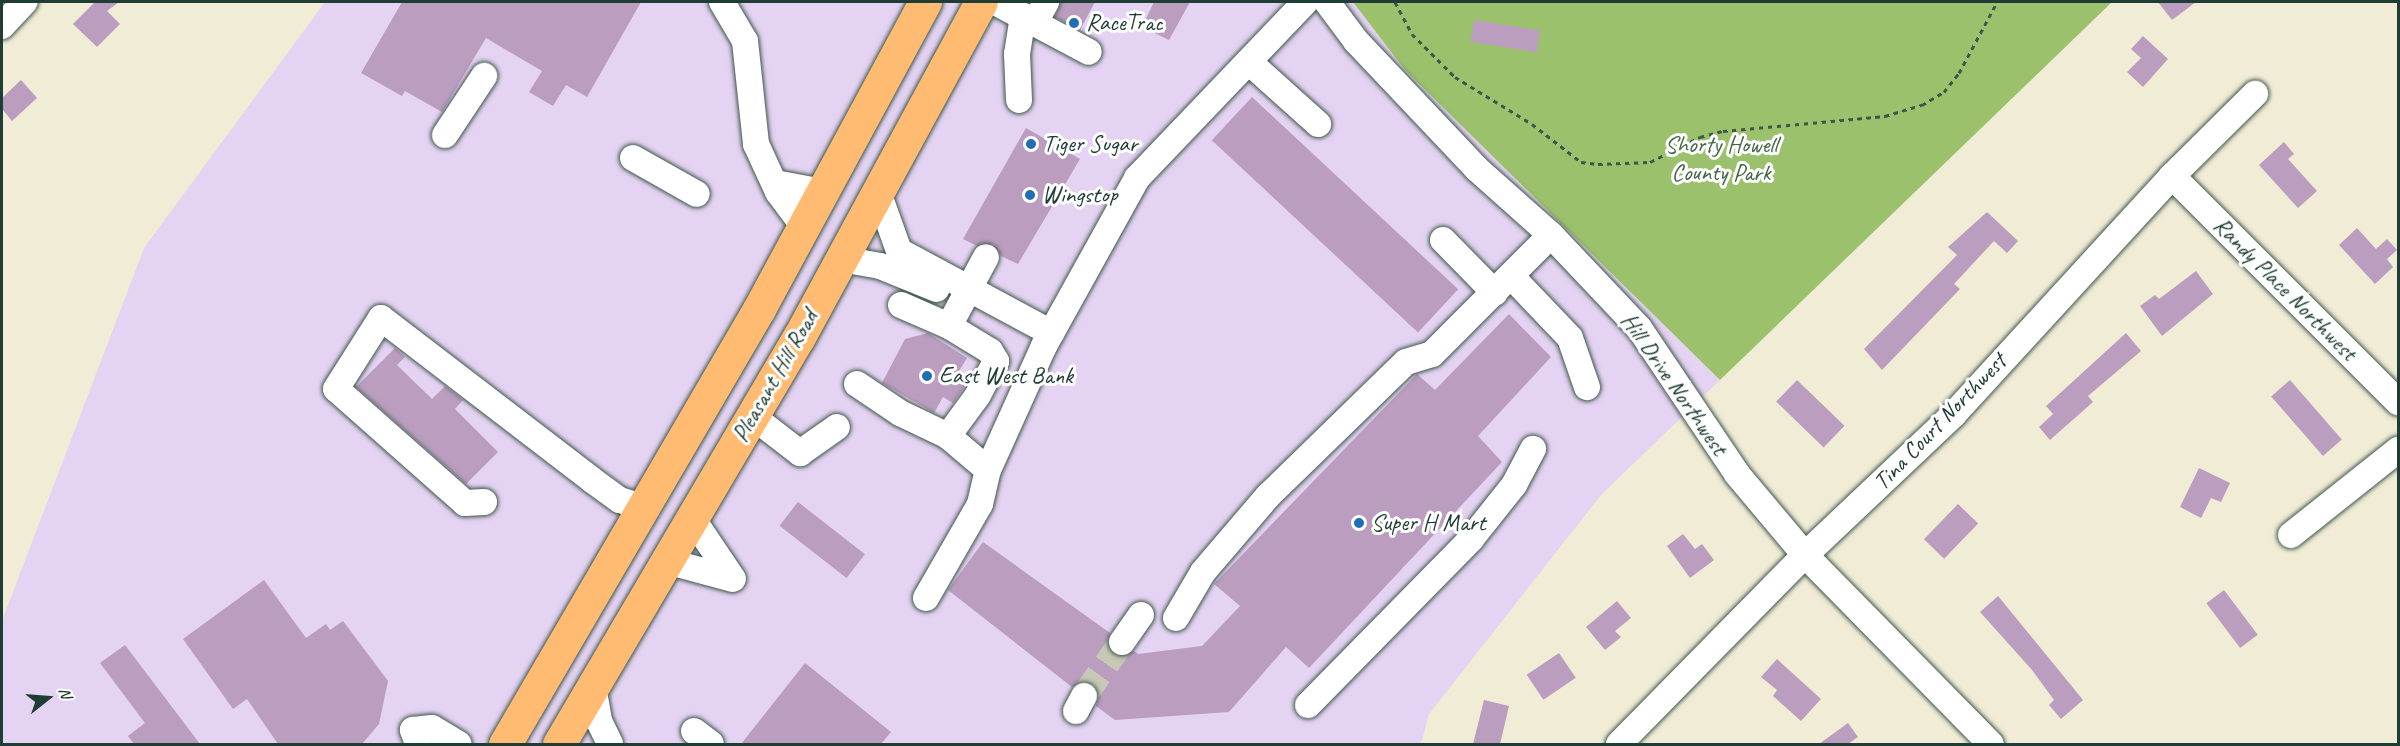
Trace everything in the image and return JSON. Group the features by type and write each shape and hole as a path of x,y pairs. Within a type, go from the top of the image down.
{"highway":[{"name":"Pleasant Hill Road","path":"505,744 644,508 804,226 925,2"},
{"name":"Pleasant Hill Road","path":"559,744 752,416 841,259 981,2"}],"street":[{"path":"2,26 24,2"},
{"path":"720,2 745,41 756,144 776,183 804,226"},
{"path":"995,2 1034,13 1089,52"},
{"path":"926,598 980,504 988,470 1048,339 1137,178 1305,2"},
{"name":"Hill Drive Northwest","path":"1327,2 1356,41 1477,169 1551,235 1639,328 1737,474 1805,555 1991,744"},
{"path":"1019,100 1017,54 1034,13"},
{"path":"1249,62 1318,124"},
{"path":"445,135 484,76"},
{"name":"Tina Court Northwest","path":"1619,744 1805,555 1954,414 2172,177 2255,94"},
{"path":"633,158 698,194"},
{"name":"Randy Place Northwest","path":"2172,177 2398,402"},
{"path":"776,183 823,192"},
{"path":"878,192 899,251 966,295 1048,339"},
{"path":"1176,618 1232,535 1276,488 1406,362 1432,354 1551,235"},
{"path":"1443,240 1570,338 1587,387"},
{"path":"949,326 986,257"},
{"path":"841,259 916,278 966,295"},
{"path":"901,305 949,326 990,351 996,361 978,395 948,436"},
{"path":"484,502 465,503 336,390 381,318 592,480 621,500 644,508"},
{"path":"857,384 900,413 948,436 988,470"},
{"path":"752,416 800,453 837,427"},
{"path":"1308,705 1471,539 1514,484 1533,449"},
{"path":"2292,535 2398,450"},
{"path":"666,561 734,579 692,518"},
{"path":"1122,642 1141,615"},
{"path":"593,686 599,721 610,744"},
{"path":"418,744 413,730 432,728 459,744"}],"path":[{"path":"1395,2 1412,34 1455,77 1532,124 1581,162 1598,165 1650,162 1700,137 1723,131 1886,116 1922,105 1944,92 1959,73 1997,2"}],"shaded area":[{"path":"325,2 1353,2 1405,70 1720,380 1601,495 1429,714 1421,744 2,744 2,621 144,248"}],"green space":[{"name":"Shorty Howell County Park","path":"1353,2 2112,2 1720,380 1405,70"}],"building":[{"path":"95,2 119,2 107,11 120,24 97,47 73,24"},
{"path":"402,2 641,2 587,97 566,85 553,106 529,92 542,71 486,38 442,112 405,91 402,96 361,73"},
{"name":"RaceTrac","path":"1061,2 1095,2 1080,30 1055,17"},
{"path":"1154,2 1190,2 1169,40 1142,27"},
{"path":"2158,2 2196,2 2172,20"},
{"path":"1474,20 1540,30 1537,52 1471,42"},
{"path":"2143,36 2168,59 2143,87 2127,72 2141,58 2131,49"},
{"path":"21,80 37,98 12,121 2,109 2,98"},
{"path":"1252,97 1458,289 1418,332 1212,140"},
{"path":"1026,128 1080,159 1018,264 1001,256 993,244 977,246 963,239"},
{"path":"2284,142 2294,154 2288,159 2317,191 2298,208 2259,165"},
{"path":"1987,212 2018,241 2007,253 1994,241 1954,284 1960,289 1882,370 1864,349 1957,255 1948,247"},
{"path":"2357,228 2376,249 2387,239 2397,250 2387,259 2393,267 2375,284 2339,245"},
{"path":"2196,271 2213,294 2162,336 2140,306 2155,295 2159,299"},
{"path":"1509,314 1551,357 1478,436 1502,462 1309,668 1286,647 1229,712 1115,720 1096,706 1099,695 1092,683 1083,681 1072,687 948,590 983,542 1110,633 1108,648 1114,655 1121,657 1134,651 1138,654 1202,646 1240,606 1214,584 1417,374 1435,390"},
{"name":"East West Bank","path":"928,333 967,358 959,371 971,377 953,403 943,397 934,413 882,383 905,339"},
{"path":"2126,333 2141,351 2088,396 2093,402 2050,440 2039,427 2053,414 2046,406"},
{"path":"395,348 405,357 397,365 432,399 445,386 463,400 455,409 498,452 466,484 356,387"},
{"path":"1797,380 1844,426 1824,447 1776,402"},
{"path":"2290,380 2342,440 2323,456 2271,396"},
{"path":"2199,468 2230,483 2221,502 2211,498 2201,518 2180,507"},
{"path":"798,502 865,554 847,578 780,526"},
{"path":"1958,504 1978,523 1944,559 1924,539"},
{"path":"1683,534 1695,549 1702,544 1714,560 1690,578 1667,546"},
{"path":"264,580 306,638 326,624 330,630 343,621 388,681 379,724 362,744 278,744 247,699 233,709 183,639"},
{"path":"2224,590 2258,635 2240,648 2206,603"},
{"path":"1998,596 2083,700 2061,719 2049,705 2054,700 2032,670 1980,612"},
{"path":"1617,601 1631,618 1615,631 1621,637 1605,650 1586,627"},
{"path":"125,645 200,744 134,744 128,736 145,723 100,663"},
{"path":"1559,653 1576,678 1543,700 1527,675"},
{"path":"1777,659 1821,699 1801,721 1773,696 1777,690 1761,677"},
{"path":"805,663 891,732 881,744 741,744"},
{"path":"1484,700 1509,706 1500,744 1473,744"},
{"path":"1848,723 1858,737 1848,744 1819,744"}],"tunnel":[{"path":"1084,696 1122,642"}],"place":[{"name":"RaceTrac","path":"1074,23"},
{"name":"Tiger Sugar","path":"1031,144"},
{"name":"Wingstop","path":"1030,195"},
{"name":"East West Bank","path":"927,376"},
{"name":"Super H Mart","path":"1359,523"}]}
